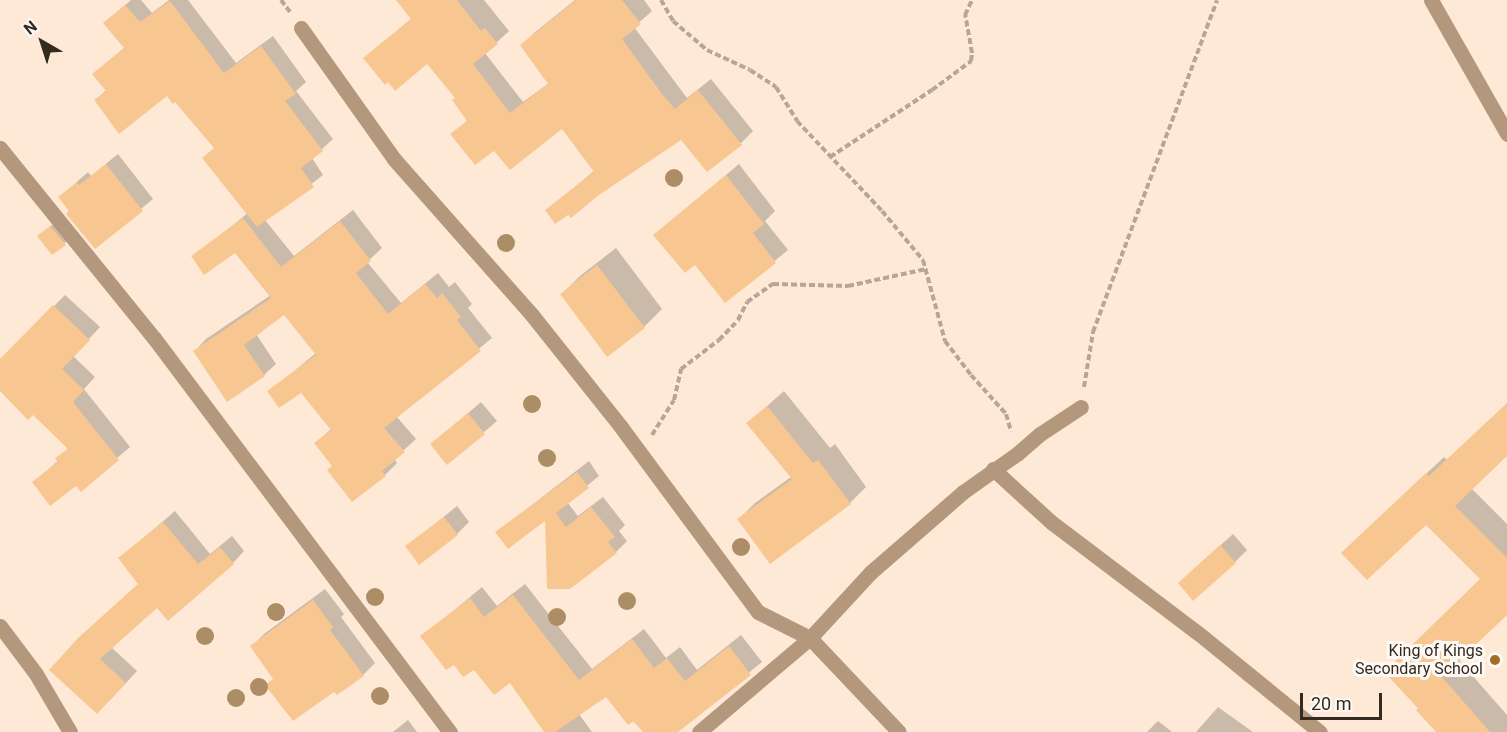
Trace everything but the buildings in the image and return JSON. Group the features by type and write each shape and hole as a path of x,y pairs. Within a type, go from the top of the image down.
{"street":[{"path":"1431,0 1507,134"},
{"path":"301,28 394,159 532,315 639,452 758,612 810,638 899,732"},
{"path":"0,148 154,338 450,732"},
{"path":"699,732 810,638 871,572 993,469 1081,407"},
{"path":"993,469 1051,522 1198,633 1320,732"},
{"path":"0,627 36,674 70,732"}],"path":[{"path":"661,0 673,21 707,50 750,70 776,87 797,121 882,211 923,260 945,341 971,375 1006,414 1018,453"},
{"path":"830,158 971,61 972,53 965,15 972,0"},
{"path":"1081,407 1093,332 1217,0"},
{"path":"639,452 674,400 681,369 719,340 738,320 747,302 773,284 848,286 926,269"}],"place":[{"name":"King of Kings Secondary School","path":"1495,660"}]}
